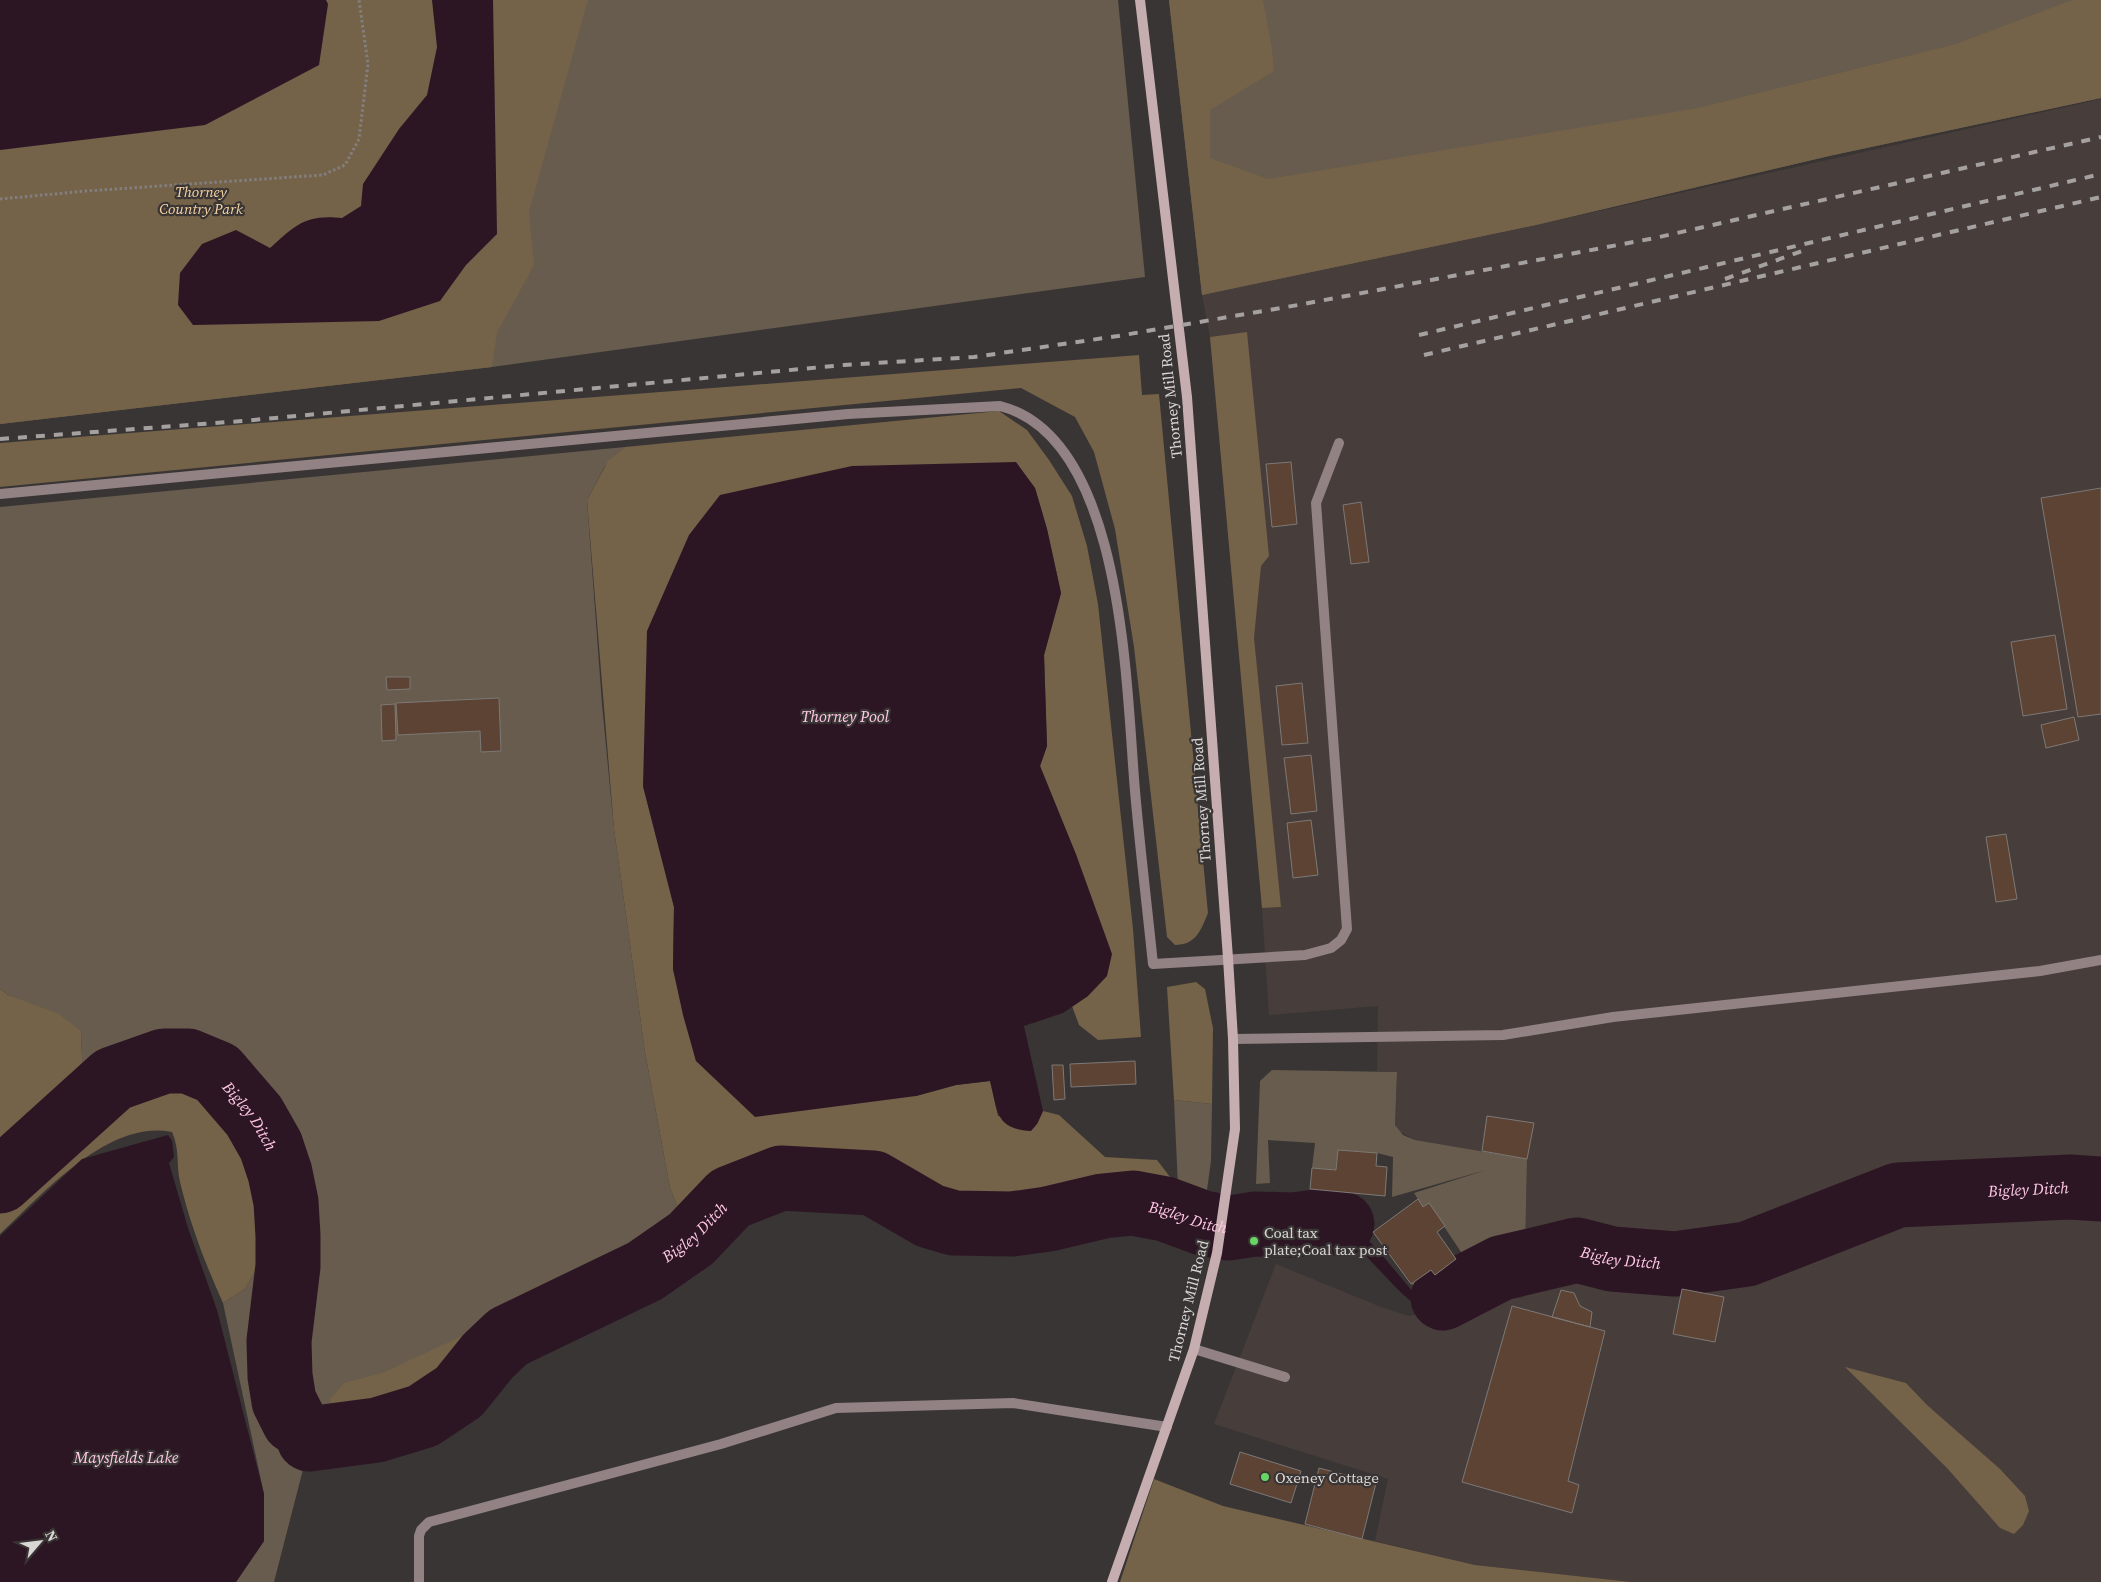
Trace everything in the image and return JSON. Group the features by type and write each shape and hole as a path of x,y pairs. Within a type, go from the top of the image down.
{"street":[{"name":"Thorney Mill Road","path":"1112,1582 1194,1349 1217,1252 1235,1129 1233,1039 1228,958 1186,397 1140,0"},
{"path":"0,494 848,414 1000,406 1016,410 1050,435 1073,465 1086,489 1109,555 1126,678 1152,964 1228,958 1305,955 1331,948 1340,940 1347,929 1316,503 1339,443"},
{"path":"1233,1039 1503,1035 1614,1017 2040,971 2101,960"},
{"path":"1194,1349 1285,1377"},
{"path":"419,1582 419,1536 420,1530 429,1522 721,1444 836,1408 1013,1403 1167,1427"}],"path":[{"path":"0,199 86,191 322,175 346,165 360,139 368,64 359,0"}],"shaded area":[{"path":"2101,99 2101,1582 1631,1582 1475,1565 1375,1541 1388,1479 1214,1424 1276,1264 1381,1307 1409,1316 1524,1297 1527,1159 1415,1140 1397,1130 1395,1125 1397,1072 1377,1071 1378,1006 1269,1015 1262,908 1210,337 1202,295 1536,225"}],"green space":[{"path":"0,0 1118,0 1145,277 492,367 0,424"},
{"name":"Thorney Country Park","path":"326,0 588,0 529,212 534,265 497,333 492,367 0,424 0,150 205,125 319,65 328,4"},
{"path":"1169,0 2101,0 2101,98 1829,156 1536,225 1202,295"},
{"path":"1169,0 1263,0 1274,71 1210,110 1210,158 1268,179 1698,108 1956,44 2072,0 2101,0 2101,98 1829,156 1536,225 1202,295"},
{"path":"1247,332 1269,556 1261,566 1254,638 1281,907 1262,908 1210,337"},
{"path":"1139,355 1142,395 1159,394 1208,913 1203,925 1193,939 1175,945 1167,937 1134,647 1115,529 1094,452 1075,417 1021,388 0,487 0,443"},
{"path":"999,411 1027,430 1049,460 1072,496 1087,546 1098,604 1133,929 1141,1037 1098,1040 1079,1025 1072,1006 1088,996 1077,857 1040,766 1047,746 1044,655 1061,593 1047,529 1035,488 1015,462 643,786 674,907 673,969 696,1061 916,1096 956,1085 990,1081 998,1116 1037,1124 1043,1111 1059,1115 1105,1157 1157,1160 1177,1186 1179,1208 1126,1191 1080,1205 1012,1217 959,1214 929,1208 886,1181 854,1172 810,1191 774,1190 717,1210 693,1233 686,1227 670,1188 645,1052 614,829 587,500 608,461 625,447"},
{"path":"625,447 605,466 587,500 602,704 614,829 645,1052 670,1188 686,1227 636,1264 513,1326 361,1415 338,1421 312,1432 298,1418 289,1398 286,1360 295,1247 287,1176 271,1134 236,1079 213,1062 187,1050 158,1053 112,1073 97,1086 83,1083 81,1031 8,995 0,989 0,507"},
{"path":"1196,982 1205,989 1213,1028 1212,1104 1174,1100 1167,987"},
{"path":"0,989 8,995 59,1014 81,1031 83,1083 97,1086 0,1172"},
{"path":"1272,1070 1397,1072 1395,1125 1403,1135 1415,1140 1527,1159 1525,1252 1501,1253 1473,1268 1467,1278 1435,1292 1411,1284 1431,1270 1435,1274 1463,1255 1429,1204 1423,1207 1414,1193 1486,1170 1392,1197 1393,1157 1377,1153 1338,1150 1336,1170 1312,1168 1315,1143 1268,1140 1270,1183 1256,1184 1260,1081"},
{"path":"200,1076 223,1095 251,1134 282,1211 268,1249 245,1289 223,1303 188,1213 180,1182 176,1145 172,1132 148,1131 124,1137 101,1148 78,1163 56,1181 0,1234 0,1188 79,1120 140,1080"},
{"path":"1174,1100 1212,1104 1211,1161 1204,1212 1179,1208"},
{"path":"282,1211 271,1371 279,1410 307,1454 274,1582 236,1582 264,1541 264,1494 223,1303 245,1289 268,1249"},
{"path":"488,1324 501,1333 470,1368 398,1415 368,1421 338,1421 330,1399 344,1383 382,1373"},
{"path":"1845,1367 1906,1383 1927,1405 2000,1469 2025,1496 2029,1511 2023,1525 2014,1534 2000,1528 1947,1468"},
{"path":"1154,1479 1223,1506 1475,1565 1631,1582 1120,1582"}],"water":[{"path":"0,0 326,0 328,4 319,65 205,125 0,150"},
{"path":"432,0 493,0 497,234 466,265 440,301 379,321 193,325 178,305 180,273 202,244 236,230 270,248 294,227 302,223 319,218 342,218 361,206 363,184 399,129 427,95 437,47"},
{"name":"Thorney Pool","path":"1016,462 1035,488 1047,529 1061,593 1044,655 1047,746 1040,766 1077,857 1112,954 1107,976 1088,996 1063,1013 1024,1026 1043,1111 1037,1124 1031,1131 1010,1126 1004,1122 997,1109 990,1081 956,1085 916,1096 755,1117 696,1061 683,1015 673,969 674,907 643,786 647,631 689,535 720,495 852,466"},
{"name":"Maysfields Lake","path":"168,1135 172,1141 174,1157 169,1163 188,1228 217,1310 264,1494 264,1541 236,1582 0,1582 0,1236 82,1159"},
{"path":"1255,1212 1284,1217 1316,1215 1347,1220 1377,1249 1413,1292 1425,1295 1467,1278 1479,1262 1501,1253 1525,1252 1524,1269 1504,1279 1466,1290 1440,1304 1421,1308 1397,1289 1348,1239 1336,1232 1320,1228 1293,1232 1266,1231 1251,1234"}],"building":[{"path":"1291,462 1297,524 1272,527 1266,464"},
{"path":"2101,488 2101,714 2078,717 2041,498"},
{"path":"1361,502 1369,562 1351,564 1343,505"},
{"path":"2055,635 2067,709 2023,716 2011,642"},
{"path":"386,677 410,677 410,689 387,690"},
{"path":"1302,683 1308,743 1282,745 1276,686"},
{"path":"499,698 501,751 481,752 480,731 398,735 396,703"},
{"path":"395,704 396,740 382,741 381,705"},
{"path":"2074,717 2079,740 2046,748 2041,725"},
{"path":"1311,755 1317,811 1291,814 1284,758"},
{"path":"1311,820 1318,875 1293,878 1287,823"},
{"path":"2006,834 2017,899 1996,902 1986,837"},
{"path":"1135,1061 1136,1084 1071,1087 1070,1064"},
{"path":"1052,1065 1063,1065 1065,1099 1054,1100"},
{"path":"1487,1116 1534,1123 1527,1159 1482,1151"},
{"path":"1338,1150 1377,1153 1376,1166 1387,1167 1385,1196 1310,1189 1312,1168 1336,1170"},
{"path":"1418,1199 1423,1207 1429,1203 1445,1226 1437,1232 1456,1259 1435,1275 1431,1270 1411,1284 1373,1232"},
{"path":"1682,1289 1724,1297 1715,1342 1673,1334"},
{"path":"1561,1290 1574,1293 1580,1306 1592,1312 1590,1327 1552,1317"},
{"path":"1512,1306 1605,1331 1568,1481 1579,1485 1572,1513 1462,1482"},
{"name":"Oxeney Cottage","path":"1240,1452 1301,1471 1291,1503 1230,1484"},
{"path":"1319,1468 1376,1483 1362,1539 1305,1524"}],"waterway":[{"name":"Bigley Ditch","path":"0,1181 113,1079 164,1061 188,1061 217,1073 254,1116 271,1146 280,1173 286,1202 288,1236 288,1266 279,1341 280,1376 284,1401 294,1421"},
{"name":"Bigley Ditch","path":"309,1439 377,1430 423,1416 459,1392 488,1356 508,1337 645,1271 691,1239 730,1198 781,1178 873,1183 930,1216 954,1223 1012,1224 1048,1219 1103,1206 1133,1203 1165,1209 1203,1223 1229,1228 1255,1224 1294,1225 1331,1220 1342,1224"},
{"name":"Bigley Ditch","path":"1443,1298 1501,1268 1577,1250 1612,1259 1675,1264 1747,1254 1898,1195 2070,1187 2101,1189"},
{"path":"294,1421 309,1439"}],"railway":[{"path":"0,439 242,421 844,365 974,357 1118,336 1298,305 1655,238 2101,137"},
{"path":"1419,335 2101,174"},
{"path":"1424,355 2101,197"},
{"path":"1725,279 1802,251"}],"place":[{"name":"Coal tax plate;Coal tax post","path":"1254,1241"},
{"name":"Oxeney Cottage","path":"1265,1477"}]}
